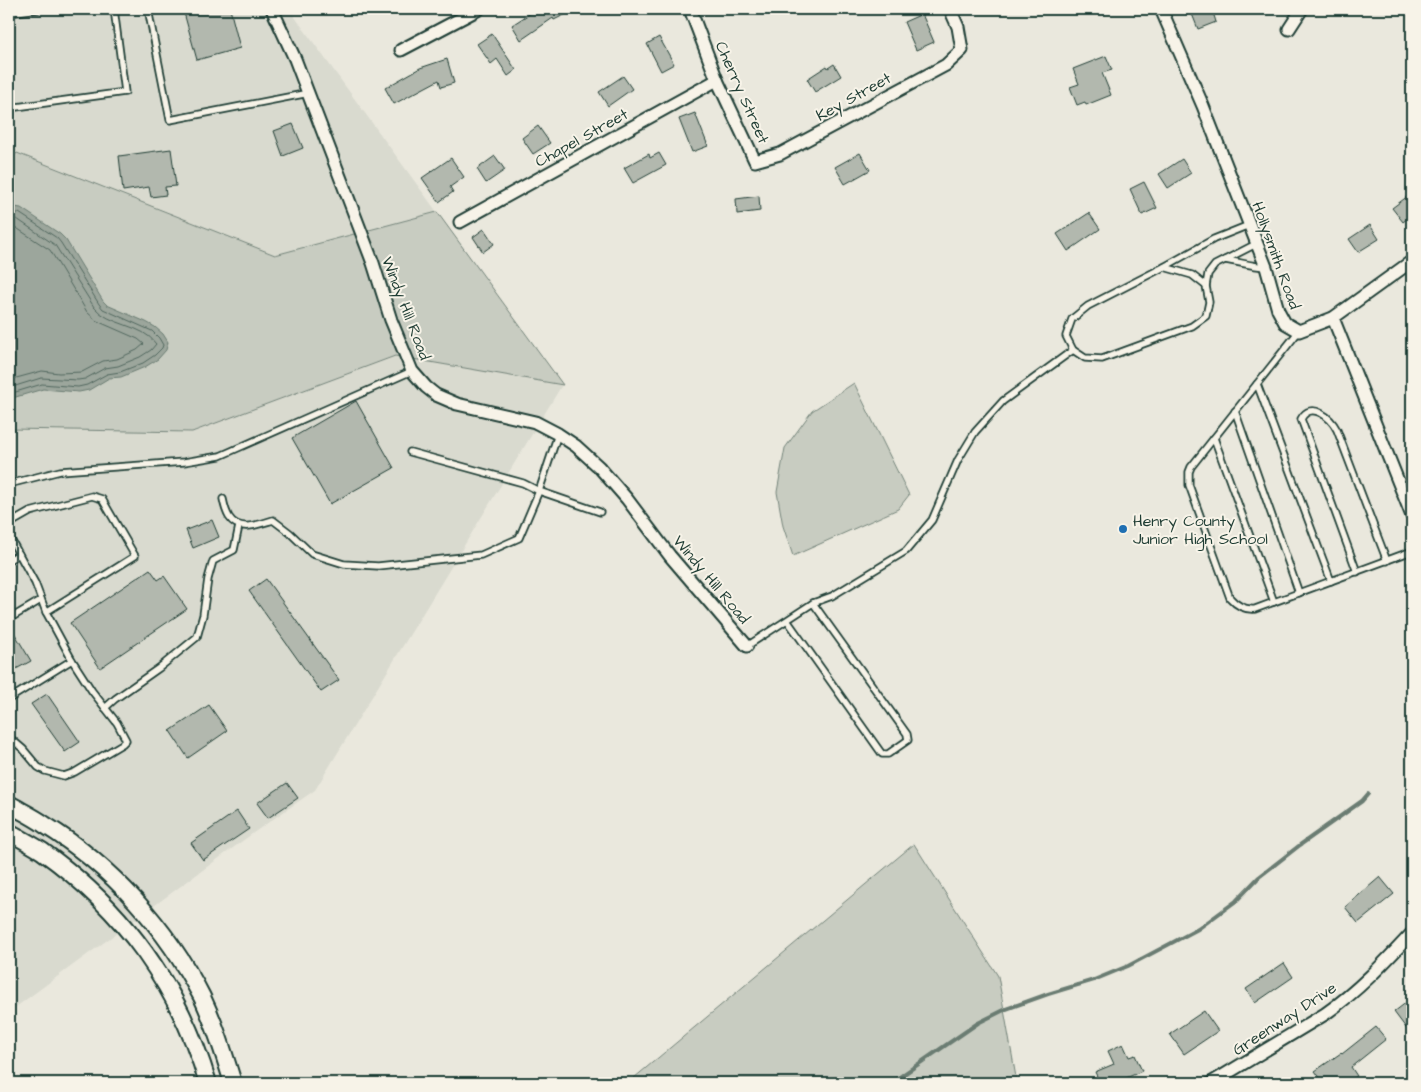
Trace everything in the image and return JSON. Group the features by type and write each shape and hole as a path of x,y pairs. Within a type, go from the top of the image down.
{"street":[{"name":"Windy Hill Road","path":"272,9 309,93 373,263 391,320 412,371 436,395 457,404 535,422 576,446 599,467 627,499 670,556 747,646"},
{"path":"401,50 479,9"},
{"name":"Cherry Street","path":"690,9 717,80 755,161"},
{"name":"Key Street","path":"755,161 780,154 946,65 962,50 958,28 950,9"},
{"name":"Hollysmith Road","path":"1161,9 1203,106 1266,267 1278,310 1285,323 1299,330 1333,318 1412,261"},
{"path":"1288,29 1302,9"},
{"name":"Chapel Street","path":"460,222 717,80"},
{"path":"1333,318 1408,496 1412,516"},
{"path":"9,804 45,824 78,847 139,904 154,922 179,957 202,998 215,1029 233,1083"},
{"path":"9,832 41,851 78,880 129,930 147,954 182,1013 208,1083"},
{"name":"Greenway Drive","path":"1211,1083 1342,1002 1371,976 1412,933"}],"lane":[{"path":"9,13 38,9"},
{"path":"9,108 125,92 114,9"},
{"path":"148,9 170,120 309,93"},
{"path":"1249,224 1214,239 1088,306 1072,319 1066,336 1072,350 1085,358 1102,359 1192,326 1206,316 1209,302 1206,286 1208,274 1215,266 1256,244"},
{"path":"1225,260 1251,266 1266,267"},
{"path":"1164,267 1192,276 1206,286"},
{"path":"1299,330 1189,472 1189,485 1230,598 1248,610 1255,609 1412,551"},
{"path":"747,646 813,603 832,596 906,551 932,520 958,460 976,432 1003,401 1072,350"},
{"path":"9,484 60,471 184,462 220,456 412,371"},
{"path":"1257,384 1330,582"},
{"path":"1235,411 1299,593"},
{"path":"1357,572 1301,419 1308,411 1328,417 1337,430 1387,561"},
{"path":"222,498 229,518 239,526 251,526 273,520 312,554 344,564 378,566 481,555 519,538 539,491 558,434"},
{"path":"1214,438 1274,602"},
{"path":"410,452 523,483 539,491 600,512"},
{"path":"9,524 30,512 92,496 102,499 135,556 46,612"},
{"path":"105,708 197,637 203,616 208,579 213,561 234,550 239,526"},
{"path":"9,536 35,583 46,612 72,660 117,723 125,738 125,742 75,772 64,776 38,767 9,737"},
{"path":"9,560 19,554"},
{"path":"9,619 41,600"},
{"path":"787,620 882,754 888,754 908,740 907,734 813,603"},
{"path":"9,700 72,660"}],"shaded area":[{"path":"9,9 289,9 437,212 275,255 18,153 9,161"},
{"path":"17,153 275,255 437,212 563,385 395,356 192,432 9,429 9,161"},
{"path":"395,356 562,385 315,790 9,1012 9,429 192,432"},
{"path":"854,383 909,495 898,509 793,556 783,526 777,492 785,448 812,411"},
{"path":"914,844 998,976 1017,1083 628,1083"}],"water":[{"path":"21,208 66,240 107,305 146,322 163,334 168,342 166,350 158,359 145,367 121,377 109,378 89,390 79,392 43,389 9,399 9,209"}],"building":[{"path":"183,9 230,9 240,48 197,60"},
{"path":"537,9 576,9 554,20 553,18 521,40 512,25"},
{"path":"1190,9 1212,9 1216,22 1198,29"},
{"path":"922,14 934,42 916,50 904,22"},
{"path":"492,34 516,70 508,76 497,59 491,64 477,44"},
{"path":"659,37 674,64 661,71 647,44"},
{"path":"1106,56 1112,70 1102,73 1111,95 1086,105 1085,102 1077,105 1070,87 1079,84 1073,69"},
{"path":"447,59 454,83 441,87 439,80 394,104 385,88 420,68"},
{"path":"834,64 841,76 815,92 807,79 827,66 828,68"},
{"path":"623,76 632,89 608,106 599,92"},
{"path":"695,113 708,146 692,152 679,119"},
{"path":"293,124 303,148 283,156 274,131"},
{"path":"538,126 550,143 533,154 522,138"},
{"path":"171,149 176,186 165,187 166,195 151,197 149,187 123,191 119,156"},
{"path":"659,153 666,165 633,183 624,168 649,154 650,158"},
{"path":"860,153 870,170 845,184 835,167"},
{"path":"495,156 505,170 486,183 477,169"},
{"path":"451,158 464,177 450,187 453,192 439,202 422,178"},
{"path":"1182,159 1191,173 1168,188 1159,174"},
{"path":"1144,182 1157,208 1142,215 1130,189"},
{"path":"1412,193 1412,215 1403,222 1392,208"},
{"path":"759,196 760,211 737,214 736,199"},
{"path":"1089,213 1100,229 1068,251 1057,234"},
{"path":"1370,225 1379,239 1358,252 1349,239"},
{"path":"484,229 494,244 483,252 473,237"},
{"path":"356,401 394,468 330,504 292,438"},
{"path":"212,520 219,537 193,548 186,530"},
{"path":"150,569 158,580 164,576 187,609 100,668 70,623"},
{"path":"266,579 339,680 321,692 249,591"},
{"path":"9,624 31,661 16,669 9,657"},
{"path":"47,694 80,742 65,752 31,704"},
{"path":"209,705 227,731 188,758 170,731"},
{"path":"287,783 298,798 268,818 257,803"},
{"path":"237,811 249,829 203,860 191,843"},
{"path":"1380,877 1394,894 1358,923 1345,907"},
{"path":"1284,963 1293,977 1255,1003 1246,989"},
{"path":"1412,998 1412,1036 1394,1012"},
{"path":"1204,1011 1218,1031 1184,1054 1170,1034"},
{"path":"1376,1027 1386,1039 1351,1067 1357,1076 1347,1083 1324,1083 1315,1071 1342,1054"},
{"path":"1123,1044 1129,1057 1135,1055 1142,1071 1115,1083 1100,1083 1095,1072 1114,1064 1108,1051"}],"waterway":[{"path":"891,1083 978,1023 1006,1009 1094,980 1128,966 1198,929 1236,901 1259,877 1362,801 1368,794"}],"place":[{"name":"Henry County Junior High School","path":"1123,529"}]}
